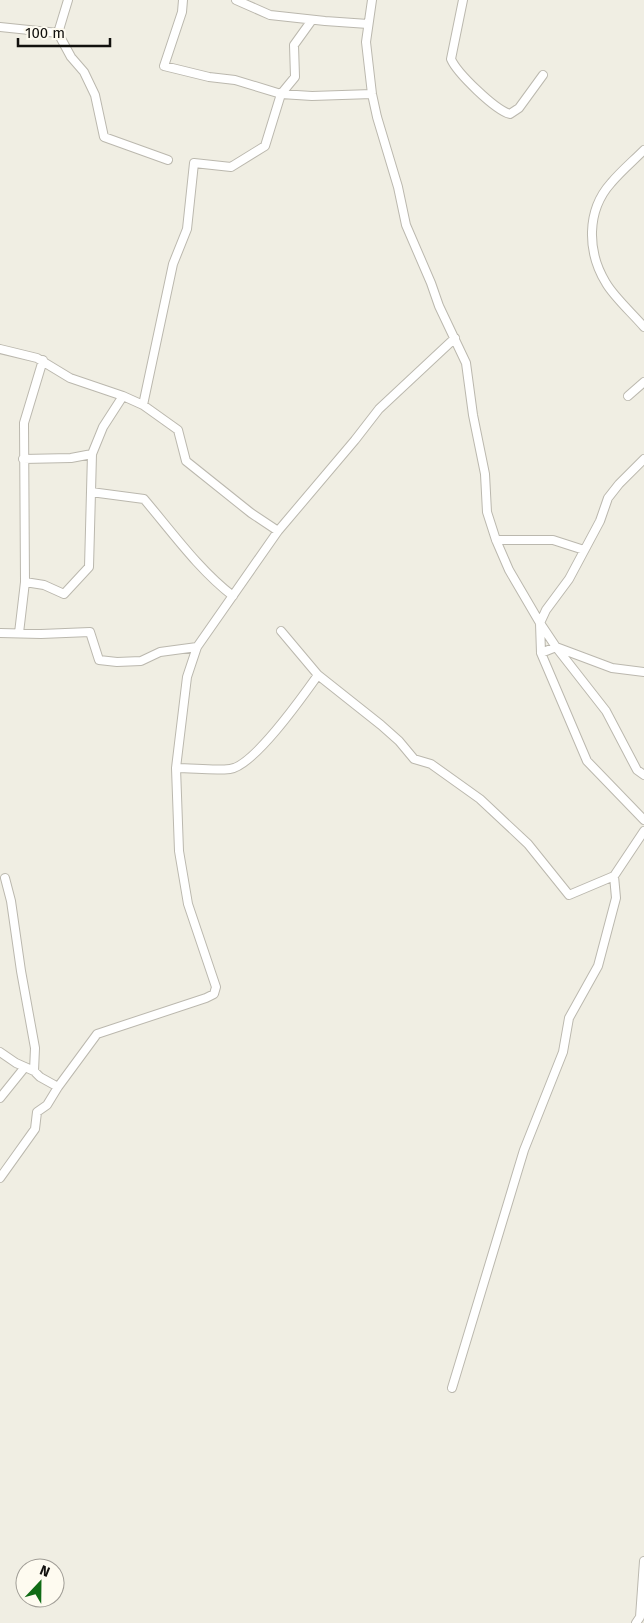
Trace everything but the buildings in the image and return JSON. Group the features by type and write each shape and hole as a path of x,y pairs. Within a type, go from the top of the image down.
{"street":[{"path":"68,0 58,33 71,57 84,72 95,95 104,137 168,160"},
{"path":"183,0 182,12 164,66 209,77 235,80 281,94 312,96 372,94"},
{"path":"236,0 270,15 368,24"},
{"path":"372,0 366,42 372,94 377,117 398,186 406,225 439,306 466,363 473,415 485,474 487,512 496,540 509,570 540,624 606,711 637,770 644,775"},
{"path":"464,0 450,59 454,68 493,105 502,112 510,114 519,108 543,74"},
{"path":"143,405 173,264 187,229 194,164 231,167 265,146 281,94 295,77 294,46 312,20"},
{"path":"0,27 58,33"},
{"path":"644,150 610,184 599,202 591,224 593,256 606,284 644,327"},
{"path":"0,1178 35,1130 37,1112 47,1106 58,1087 97,1034 214,994 216,987 188,904 179,851 176,768 187,677 197,647 278,531 379,409 455,338"},
{"path":"0,349 43,360 70,378 123,396 143,405 178,430 186,461 251,513 278,531"},
{"path":"19,633 25,582 23,459 26,413 43,360"},
{"path":"628,396 644,382"},
{"path":"25,582 44,585 64,594 89,567 92,454 103,427 123,396"},
{"path":"23,459 71,458 92,454"},
{"path":"644,459 624,478 608,498 600,521 569,579 546,610 540,624 541,652 586,761 644,820"},
{"path":"91,492 144,500 221,587 233,596"},
{"path":"496,540 553,540 584,550"},
{"path":"281,631 318,675 381,725 414,759 431,764 480,799 528,844 569,895 614,876 644,831"},
{"path":"0,633 90,632 99,660 117,662 141,660 160,652 197,647"},
{"path":"541,652 556,647 612,668 644,672"},
{"path":"176,768 230,769 240,766 285,719 318,675"},
{"path":"452,1388 524,1150 563,1052 569,1018 598,966 616,898 614,876"},
{"path":"5,878 35,1048 34,1071"},
{"path":"0,1052 58,1087"},
{"path":"0,1098 25,1067"},
{"path":"636,1623 640,1617 644,1561"}]}
